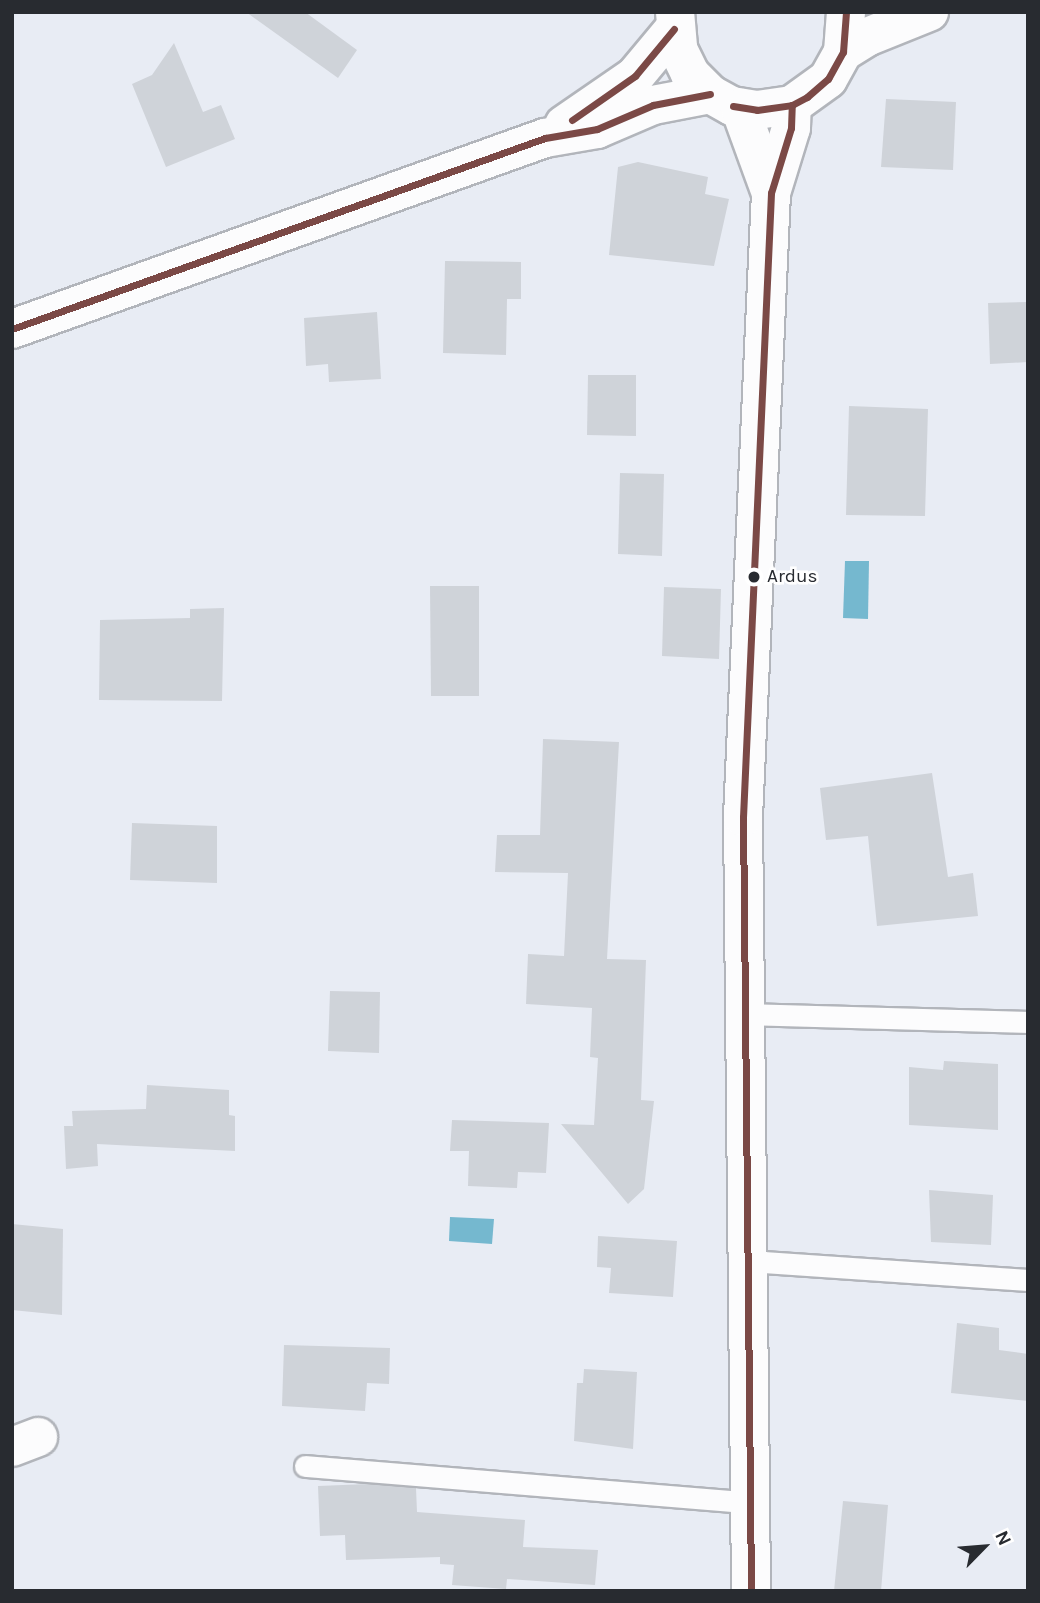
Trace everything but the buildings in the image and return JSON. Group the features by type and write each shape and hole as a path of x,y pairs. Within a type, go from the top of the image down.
{"street":[{"path":"12,329 545,138 597,129 653,106 725,101 757,110 792,105 828,79 843,52 846,12"},
{"path":"843,52 867,37 929,12"},
{"path":"675,20 691,74 725,101 771,193"},
{"path":"545,138 635,76 675,20"},
{"path":"751,1591 747,1502 748,1261 743,817 771,193 791,128 792,105"}],"lane":[{"path":"745,1014 1028,1022"},
{"path":"748,1261 1028,1280"},
{"path":"305,1466 747,1502"}],"water":[{"path":"845,561 869,561 868,619 843,618"},
{"path":"450,1217 494,1219 492,1244 449,1241"}],"transit line":[{"path":"733,106 757,110 792,105 807,97 828,79 843,52 846,12"},
{"path":"572,120 635,76 674,29"},
{"path":"12,329 545,138 597,129 653,105 710,94"},
{"path":"751,1591 743,817 771,193 791,128 792,105"}],"place":[{"name":"Ardus","path":"754,577"}]}
